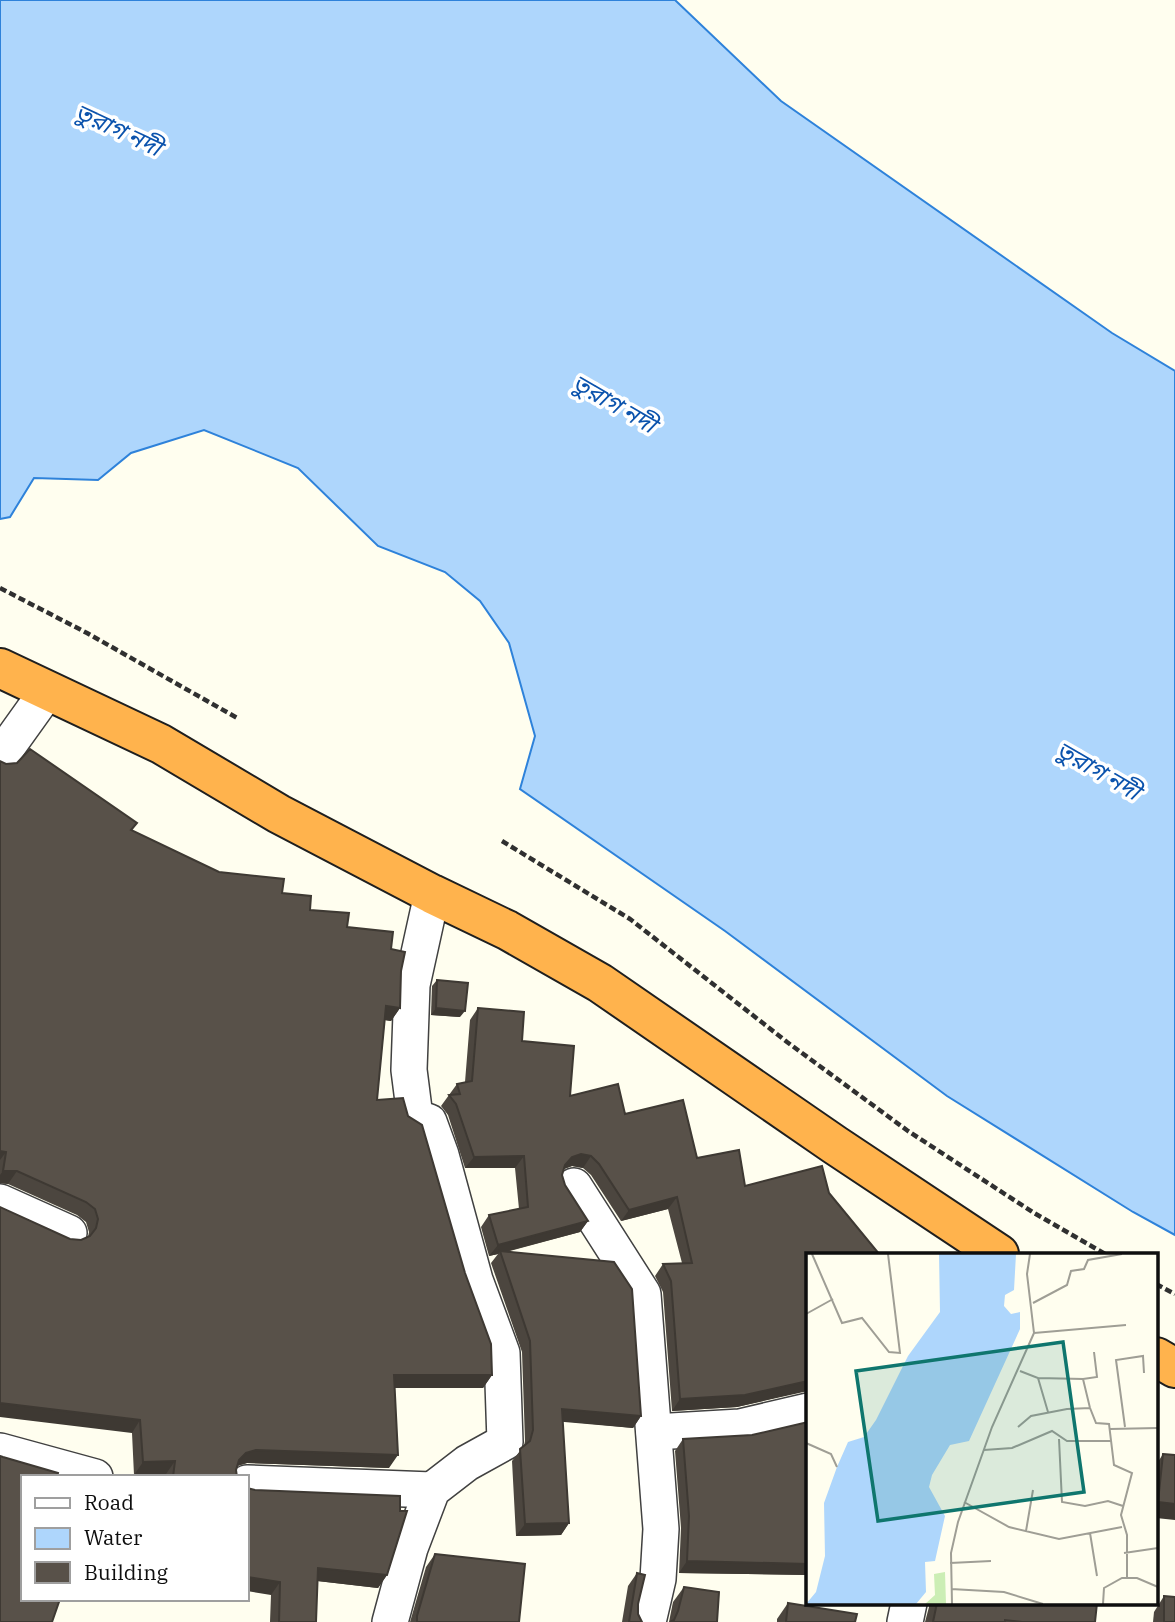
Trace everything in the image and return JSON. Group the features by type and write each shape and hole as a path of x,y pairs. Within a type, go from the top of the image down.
{"highway":[{"path":"0,668 161,744 279,814 507,930 600,983 996,1253"},
{"path":"1158,1358 1175,1368"}],"street":[{"path":"0,757 48,690"},
{"path":"390,1622 410,1548 432,1490 467,1463 505,1442 502,1353 475,1280 442,1155 429,1122 415,1117 409,1070 412,985 432,894"},
{"path":"574,1186 643,1294 661,1529 658,1578 648,1622"},
{"path":"0,1202 69,1233"},
{"path":"653,1432 740,1427 806,1411"},
{"path":"0,1451 89,1475"},
{"path":"248,1483 432,1490"},
{"path":"905,1622 909,1604"}],"path":[{"path":"0,588 87,633 239,719"},
{"path":"502,841 630,919 787,1042 908,1132 1102,1253"},
{"path":"1158,1285 1175,1294"}],"water":[{"name":"তুরাগ নদী","path":"0,0 675,0 781,101 1112,333 1175,371 1175,1235 1133,1212 947,1096 725,931 520,789 535,736 509,643 480,601 445,572 378,546 298,468 204,430 131,453 98,480 34,478 10,517 0,519"}],"building":[{"path":"30,749 137,823 131,830 219,872 284,879 282,893 311,896 310,910 349,913 347,927 393,932 391,949 405,952 401,971 400,1008 386,1006 377,1100 403,1098 408,1116 422,1125 465,1273 491,1344 492,1375 394,1375 398,1455 256,1450 246,1453 239,1460 237,1475 173,1475 175,1461 143,1462 140,1420 0,1403 0,1207 70,1239 81,1240 90,1236 98,1219 95,1209 86,1202 17,1171 3,1171 6,1152 0,1151 0,761 6,764 17,763"},
{"path":"437,980 468,983 465,1011 436,1008"},
{"path":"478,1008 524,1012 522,1041 574,1046 570,1096 618,1084 625,1114 683,1100 697,1158 739,1150 745,1186 822,1166 829,1193 878,1253 806,1253 806,1381 745,1395 680,1399 671,1281 663,1264 692,1263 677,1197 629,1210 591,1156 581,1154 572,1157 565,1165 562,1175 565,1185 588,1221 498,1245 489,1215 528,1207 524,1156 474,1157 456,1104 449,1095 460,1094 457,1084 472,1081"},
{"path":"500,1251 614,1262 632,1289 641,1416 562,1409 569,1523 525,1524 520,1449 530,1441 533,1430 530,1341"},
{"path":"806,1422 806,1564 687,1561 689,1516 683,1439 752,1435"},
{"path":"1163,1454 1175,1455 1175,1504 1158,1502"},
{"path":"0,1456 58,1473 21,1475 21,1601 59,1601 52,1622 0,1622"},
{"path":"248,1488 400,1496 400,1511 407,1511 387,1575 318,1568 316,1622 279,1622 280,1582 248,1577"},
{"path":"435,1554 525,1564 519,1622 417,1622"},
{"path":"637,1573 645,1575 638,1604 638,1614 642,1622 629,1622"},
{"path":"684,1587 719,1592 717,1622 670,1622 678,1611"},
{"path":"1164,1596 1175,1597 1175,1622 1164,1622"},
{"path":"788,1603 857,1614 855,1622 786,1622"},
{"path":"937,1604 1097,1604 1095,1622 933,1622"}]}
